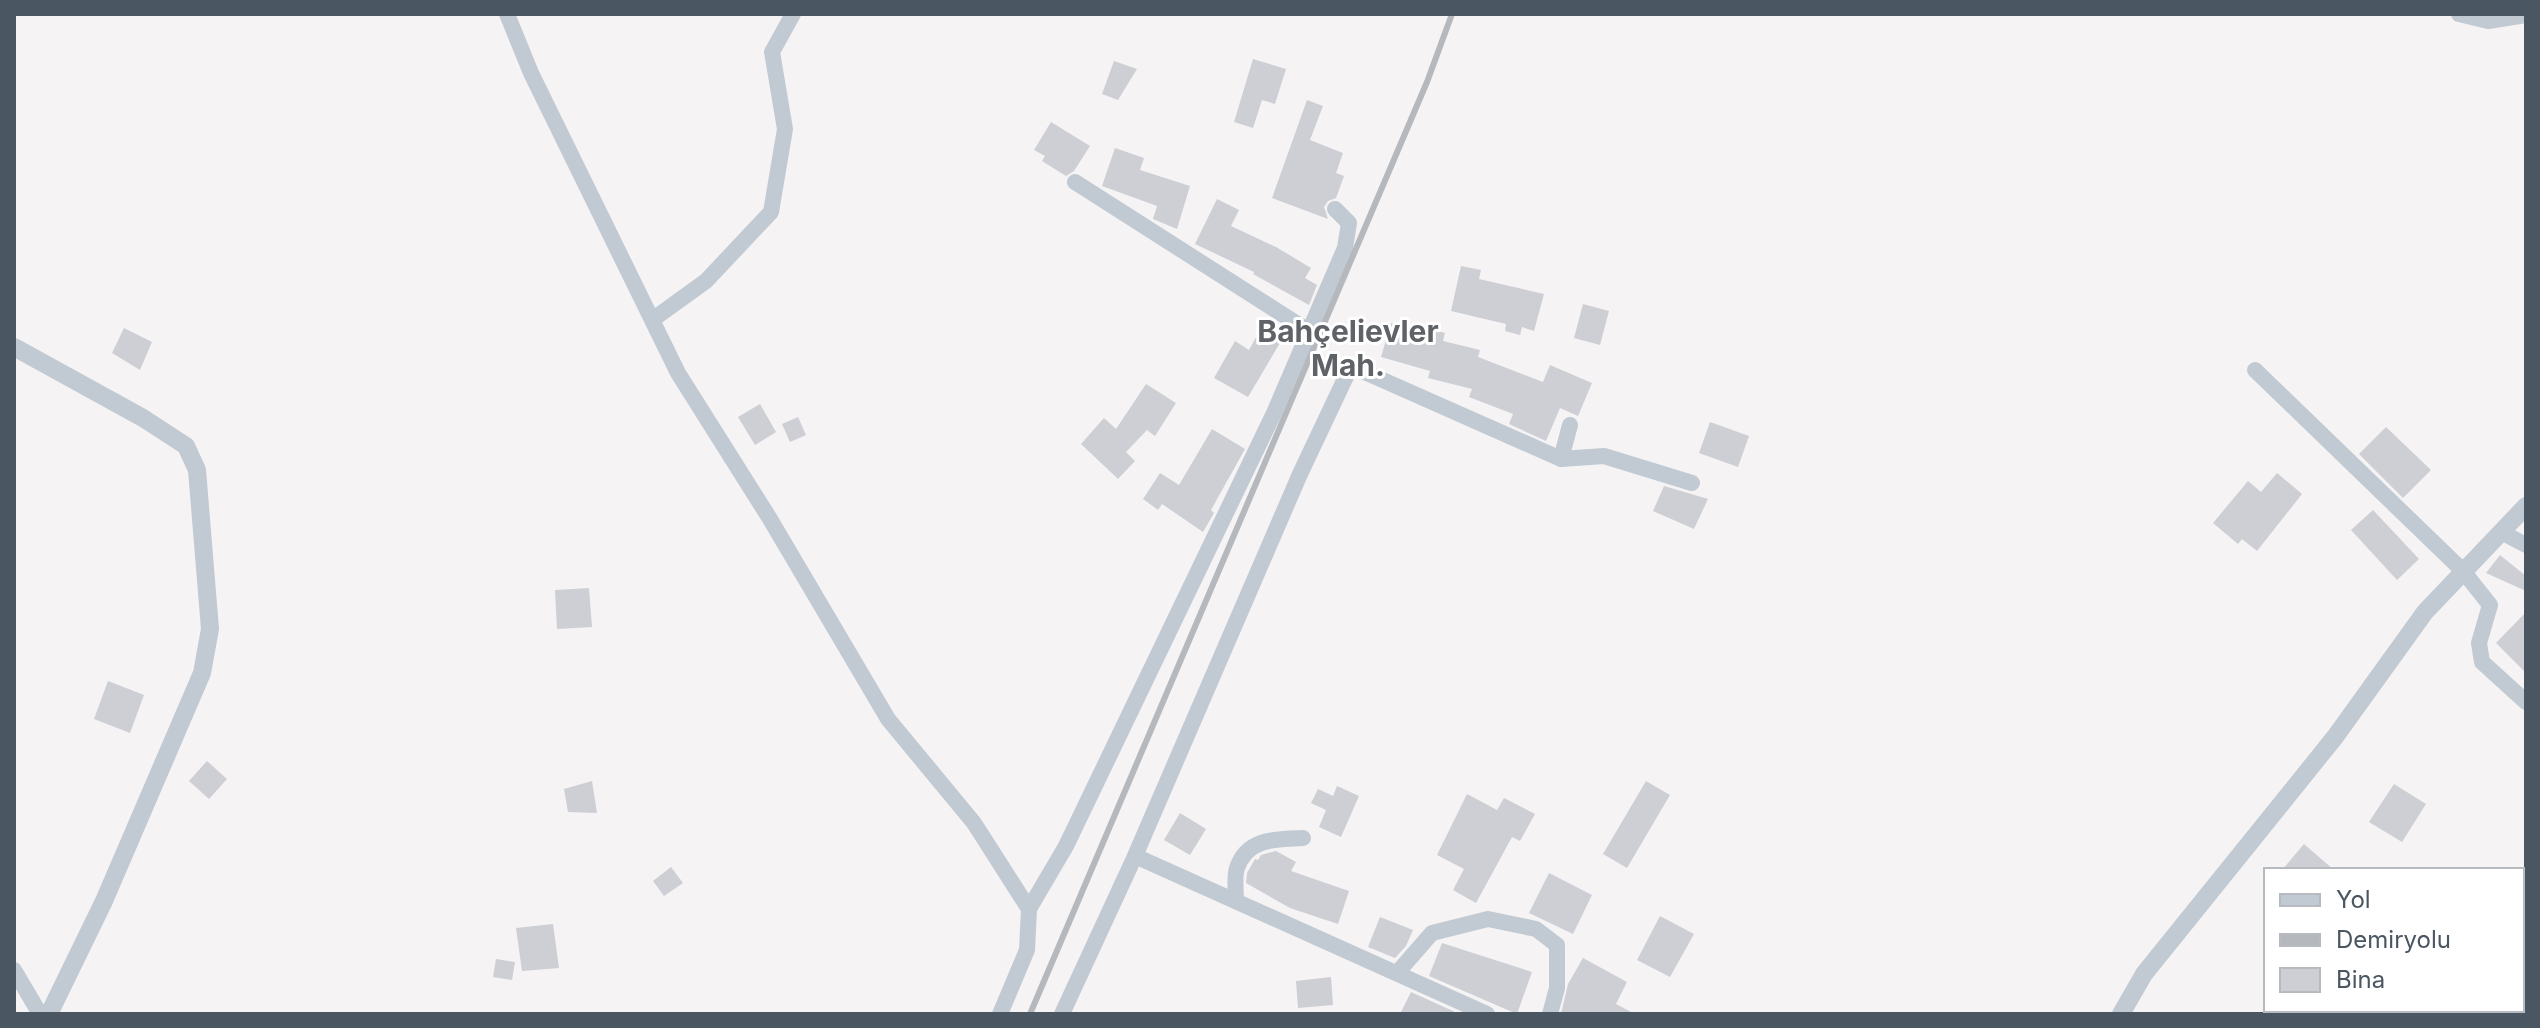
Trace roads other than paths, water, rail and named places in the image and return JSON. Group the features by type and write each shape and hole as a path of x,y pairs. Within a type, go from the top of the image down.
{"street":[{"path":"507,14 531,73 678,373 770,519 888,719 974,823 1029,909"},
{"path":"652,320 706,281 771,212 785,129 772,52 793,14"},
{"path":"2459,14 2488,21 2526,15"},
{"path":"1075,182 1310,332"},
{"path":"1000,1014 1027,950 1029,909 1066,846 1274,413 1345,248 1349,223 1335,209"},
{"path":"14,347 143,418 186,446 197,470 210,629 202,673 163,767 104,901 49,1014"},
{"path":"1062,1014 1135,856 1300,474 1351,366 1561,459 1604,456 1692,483"},
{"path":"2255,370 2463,571 2490,605 2479,643 2482,662 2526,702"},
{"path":"1561,459 1570,425"},
{"path":"2121,1014 2144,974 2335,737 2425,612 2526,506"},
{"path":"2501,532 2526,545"},
{"path":"1236,901 1236,869 1250,848 1266,839 1303,838"},
{"path":"1135,856 1487,1014"},
{"path":"1397,973 1432,933 1488,919 1536,929 1557,945 1557,988 1550,1014"},
{"path":"14,970 40,1014"}],"railway":[{"path":"1030,1014 1427,82 1452,14"}],"district":[{"name":"Bahçelievler Mah.","path":"1348,349"}]}
